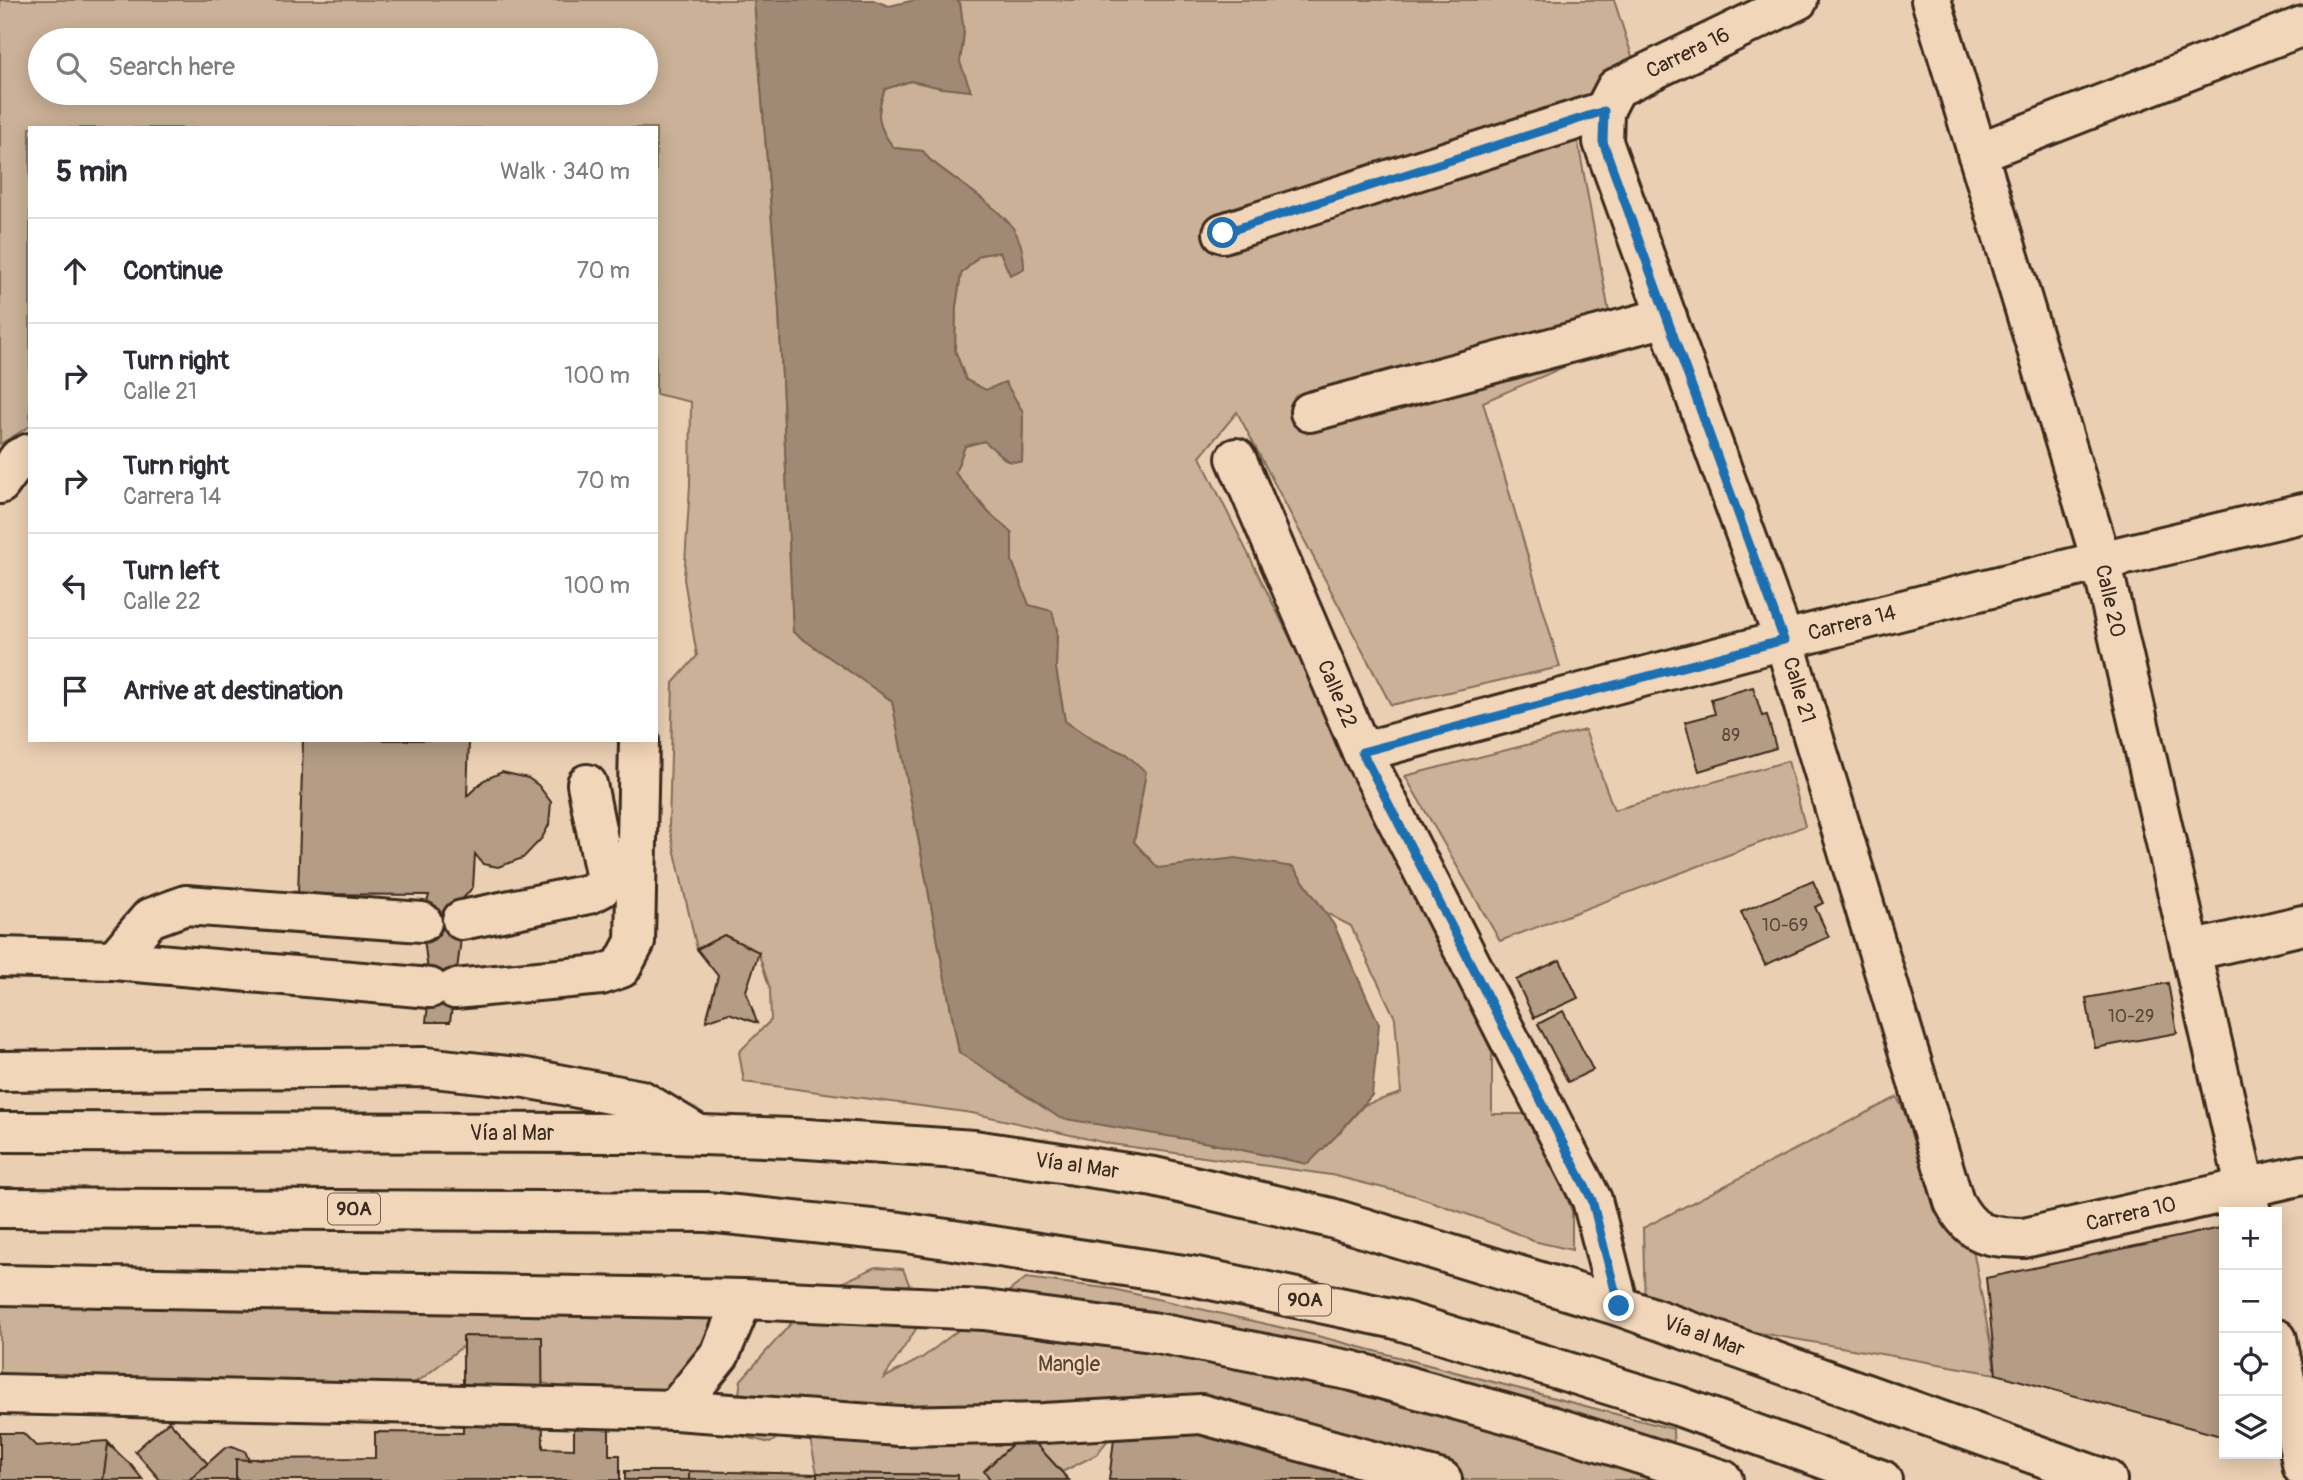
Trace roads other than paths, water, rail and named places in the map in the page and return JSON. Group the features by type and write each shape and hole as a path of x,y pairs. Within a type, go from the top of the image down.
{"main road":[{"name":"Carrera 16","path":"1223,233 1610,100 1798,0"},
{"name":"Calle 20","path":"1931,0 2101,560 2249,1200"},
{"path":"1977,153 2303,26"},
{"name":"Calle 21","path":"1610,100 1603,142 1784,640 1954,1202 1963,1219"},
{"path":"1310,412 1667,317"},
{"path":"0,484 19,458 28,454"},
{"name":"Calle 22","path":"1236,458 1362,752 1592,1200 1619,1306"},
{"name":"Carrera 14","path":"1362,752 1784,640 2101,560 2303,513"},
{"path":"0,957 114,960 442,989 601,975 621,968 635,942 639,742"},
{"path":"462,920 589,894 601,888 607,879 587,783"},
{"path":"114,960 150,918 186,905 422,922"},
{"path":"2191,951 2303,925"},
{"path":"0,1071 425,1067 526,1078 641,1100 702,1137"},
{"name":"Vía al Mar","path":"0,1132 640,1133 792,1138 974,1150 1154,1177 1331,1218 1619,1306 2107,1480"},
{"name":"Carrera 10","path":"1963,1219 1975,1230 1993,1237 2024,1238 2249,1200 2303,1175"},
{"name":"90A","path":"0,1208 707,1212 900,1233 1197,1277 1396,1319 1678,1406 1882,1480"},
{"path":"0,1285 743,1299 984,1310 1165,1334 1353,1371 1551,1426 1724,1480"},
{"path":"675,1410 720,1354 743,1299"},
{"path":"2282,1363 2302,1457"},
{"path":"0,1394 675,1410 899,1426 1044,1423 1201,1414 1442,1480"}],"park label":[{"name":"Mangle","path":"1069,1364"}]}
